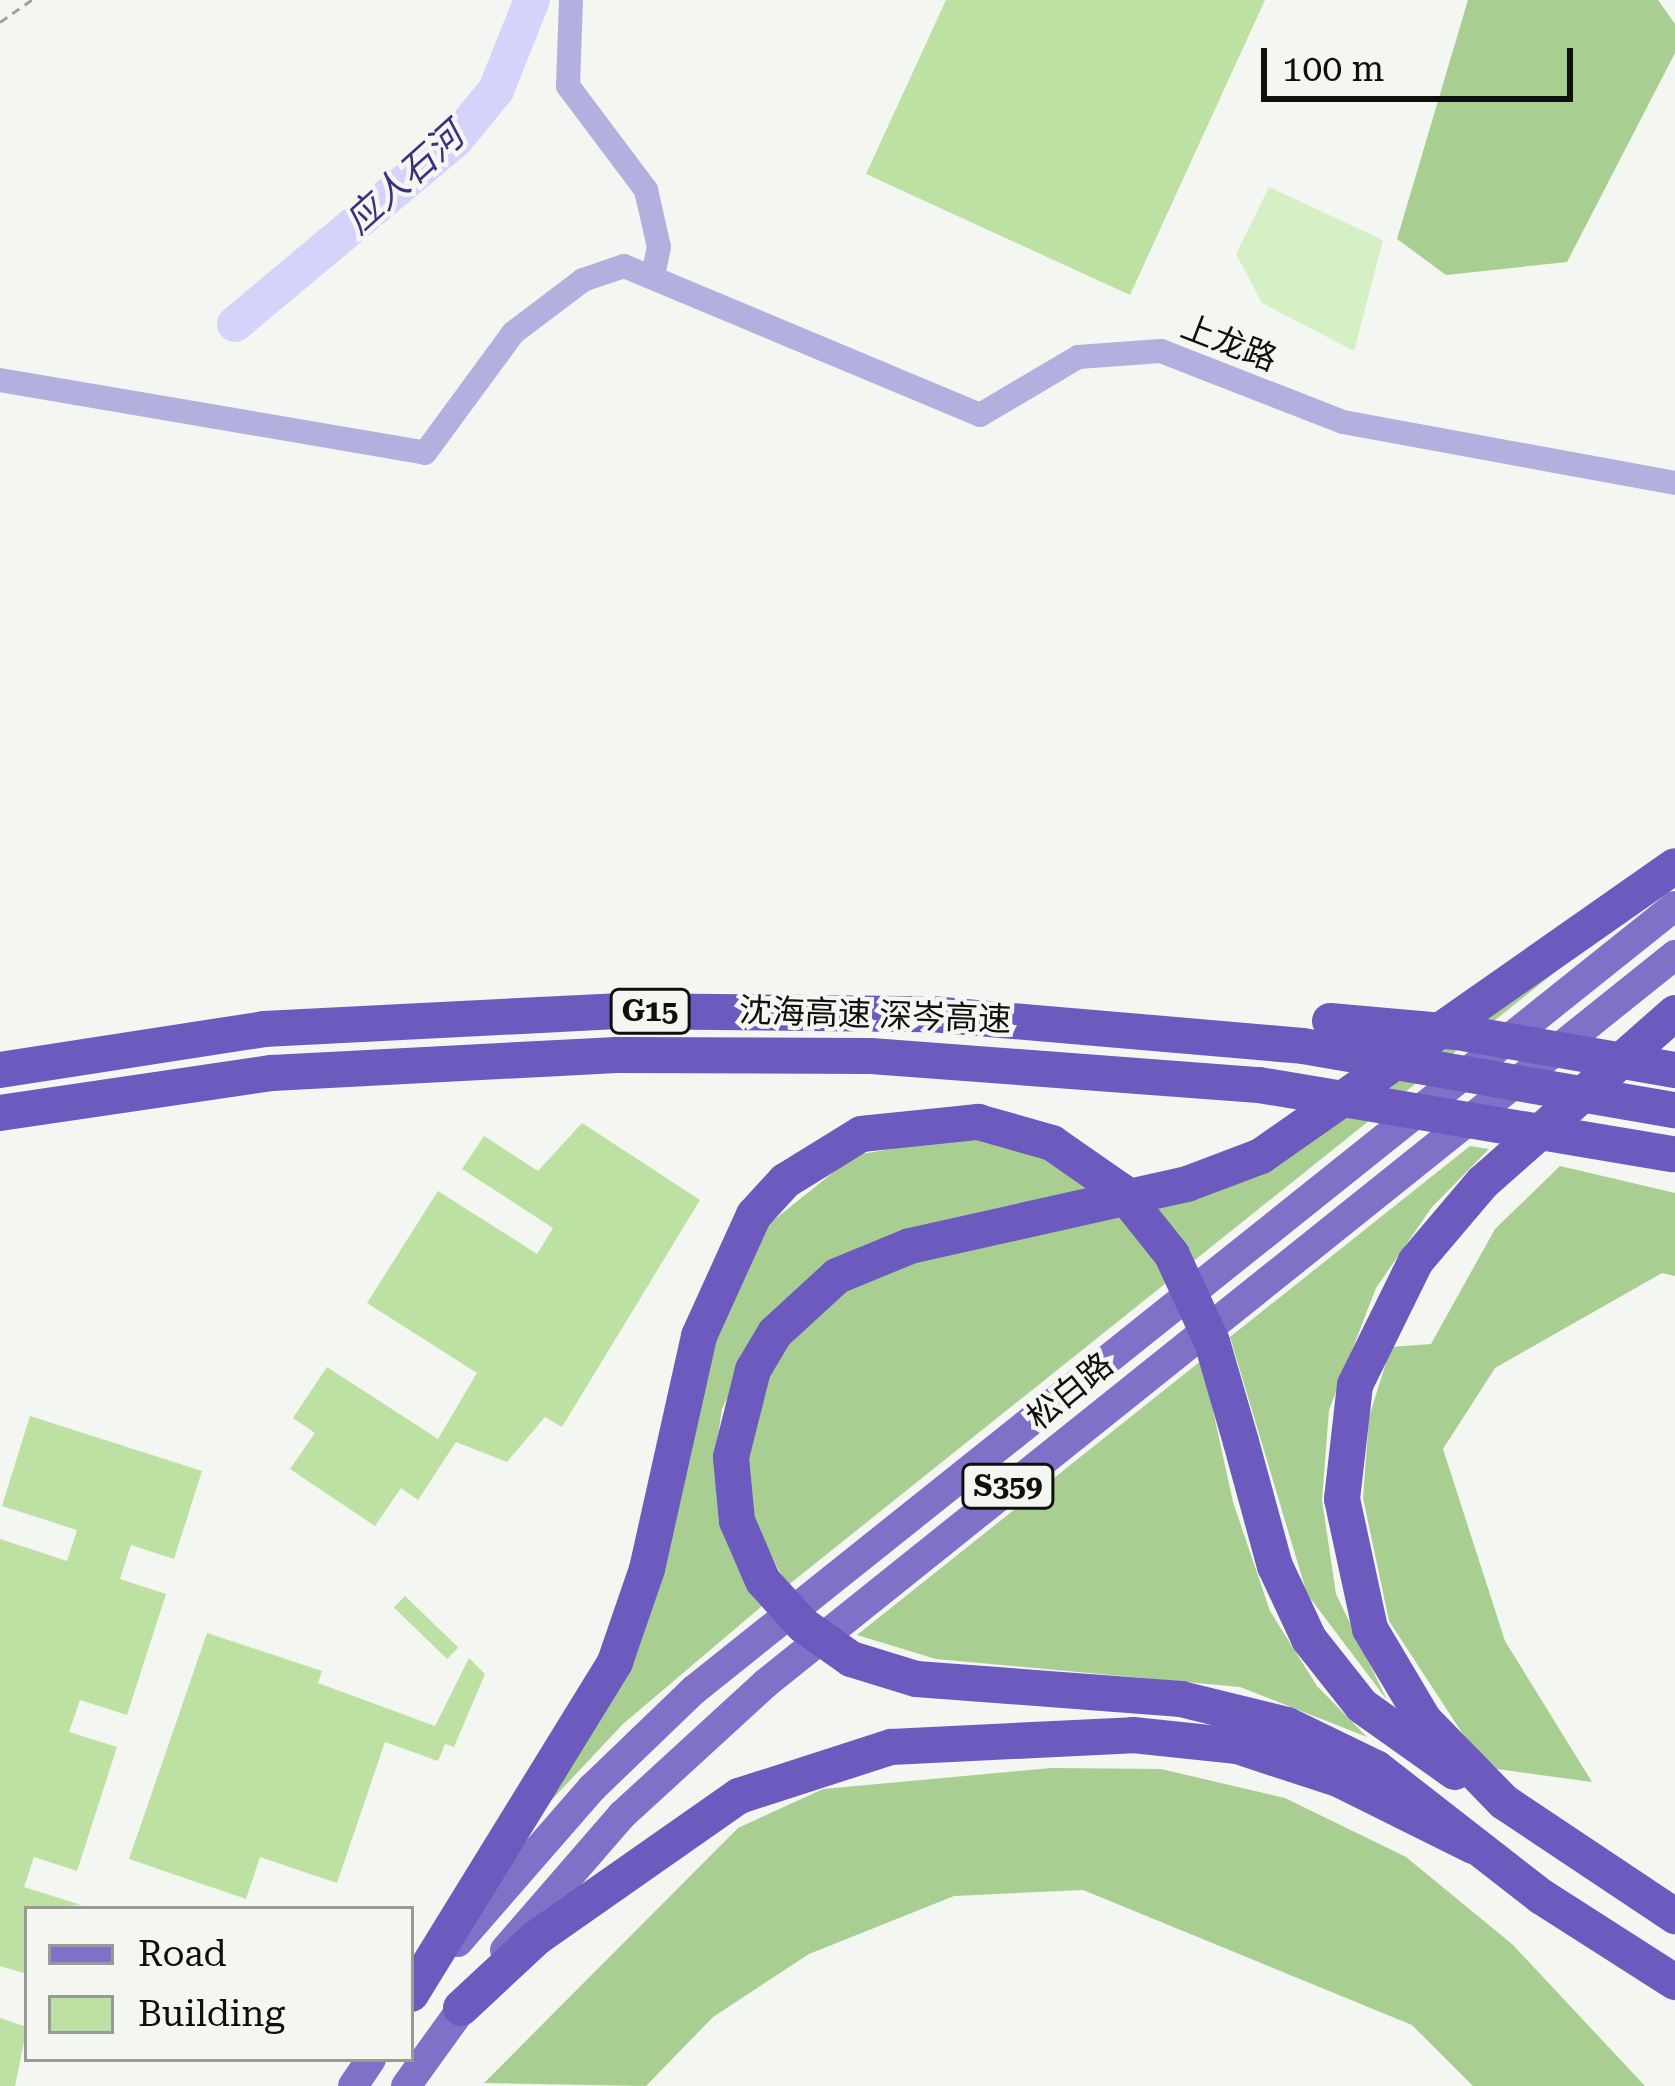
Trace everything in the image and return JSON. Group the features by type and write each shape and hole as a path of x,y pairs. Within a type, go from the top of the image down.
{"highway":[{"path":"1675,866 1261,1156 1187,1184 910,1246 837,1276 775,1333 753,1370 731,1457 737,1521 764,1580 802,1625 851,1659 916,1679 1180,1699 1270,1720 1376,1768 1473,1846 1675,1982"},
{"path":"1504,1802 1424,1720 1356,1589 1342,1499 1355,1385 1394,1298 1448,1220 1675,1012"},
{"name":"沈海高速 深岑高速","path":"0,1070 174,1038 521,1013 1061,1022 1317,1034"},
{"path":"1317,1034 1499,1038 1675,1070"},
{"path":"1317,1034 1675,1110"},
{"name":"沈海高速 深岑高速","path":"0,1113 272,1073 617,1055 872,1056 1258,1085 1673,1155"},
{"path":"414,1993 621,1648 699,1336 754,1215 785,1181 861,1135 978,1122 1052,1143 1120,1191 1172,1255 1212,1342 1288,1602 1333,1673 1402,1738 1675,1916"},
{"path":"461,2008 536,1938 739,1796 891,1747 1133,1735 1237,1747 1338,1779 1473,1846"}],"main road":[{"name":"松白路","path":"414,1994 555,1829 694,1690 1675,906"},
{"name":"松白路","path":"406,2086 461,2008 622,1815 766,1683 1675,955"}],"street":[{"path":"0,380 425,453 545,303 625,266 653,275 658,232 646,190 568,86 571,0"},
{"name":"上龙路","path":"653,275 980,415 1078,357 1161,351 1343,422 1675,483"}],"path":[{"path":"0,22 32,0"}],"green space":[{"path":"1468,0 1658,0 1675,24 1675,53 1567,262 1446,275 1397,239"},
{"path":"1269,187 1383,240 1354,351 1262,303 1236,254"},
{"path":"1634,909 787,1586 753,1519 747,1458 767,1377 788,1342 846,1290 915,1261 1191,1199 1268,1170"},
{"path":"970,1136 1045,1156 1095,1188 862,1246 763,1323 722,1409 715,1456 762,1606 623,1724 514,1840 641,1640 714,1340 765,1227 855,1155"},
{"path":"1470,1146 1489,1149 1432,1207 1376,1288 1329,1410 1322,1500 1336,1594 1387,1700 1307,1594 1230,1337"},
{"path":"1560,1166 1675,1193 1675,1276 1662,1273 1495,1368 1443,1449 1505,1641 1592,1782 1497,1769 1470,1745 1389,1621 1363,1498 1369,1417 1391,1347 1431,1344 1495,1229"},
{"path":"1202,1360 1233,1502 1270,1611 1317,1686 1367,1737 1240,1687 936,1659 857,1635"},
{"path":"1052,1768 1161,1769 1285,1798 1406,1857 1512,1944 1645,2086 1473,2086 1412,2025 1083,1890 954,1896 809,1954 713,2017 646,2086 484,2083 738,1828 823,1789"}],"building":[{"path":"946,0 1265,0 1130,295 866,174"},
{"path":"582,1123 700,1200 562,1427 545,1417 507,1462 456,1442 418,1500 401,1488 375,1526 290,1469 315,1433 293,1418 327,1367 438,1439 477,1373 367,1303 438,1191 537,1254 553,1228 462,1169 484,1136 538,1171"},
{"path":"30,1416 202,1471 174,1559 131,1545 120,1579 166,1594 127,1715 80,1700 69,1732 117,1747 77,1871 34,1857 24,1887 81,1905 24,1906 24,1973 0,1966 0,1539 67,1561 77,1530 2,1506"},
{"path":"405,1596 458,1647 447,1659 394,1608"},
{"path":"207,1633 322,1671 318,1683 435,1726 469,1658 485,1674 454,1747 445,1744 438,1761 385,1742 337,1883 260,1857 246,1899 129,1859"},
{"path":"0,2018 24,2026 24,2042 15,2086 0,2086"}],"waterway":[{"name":"应人石河","path":"235,324 455,140 496,90 532,0"}]}
